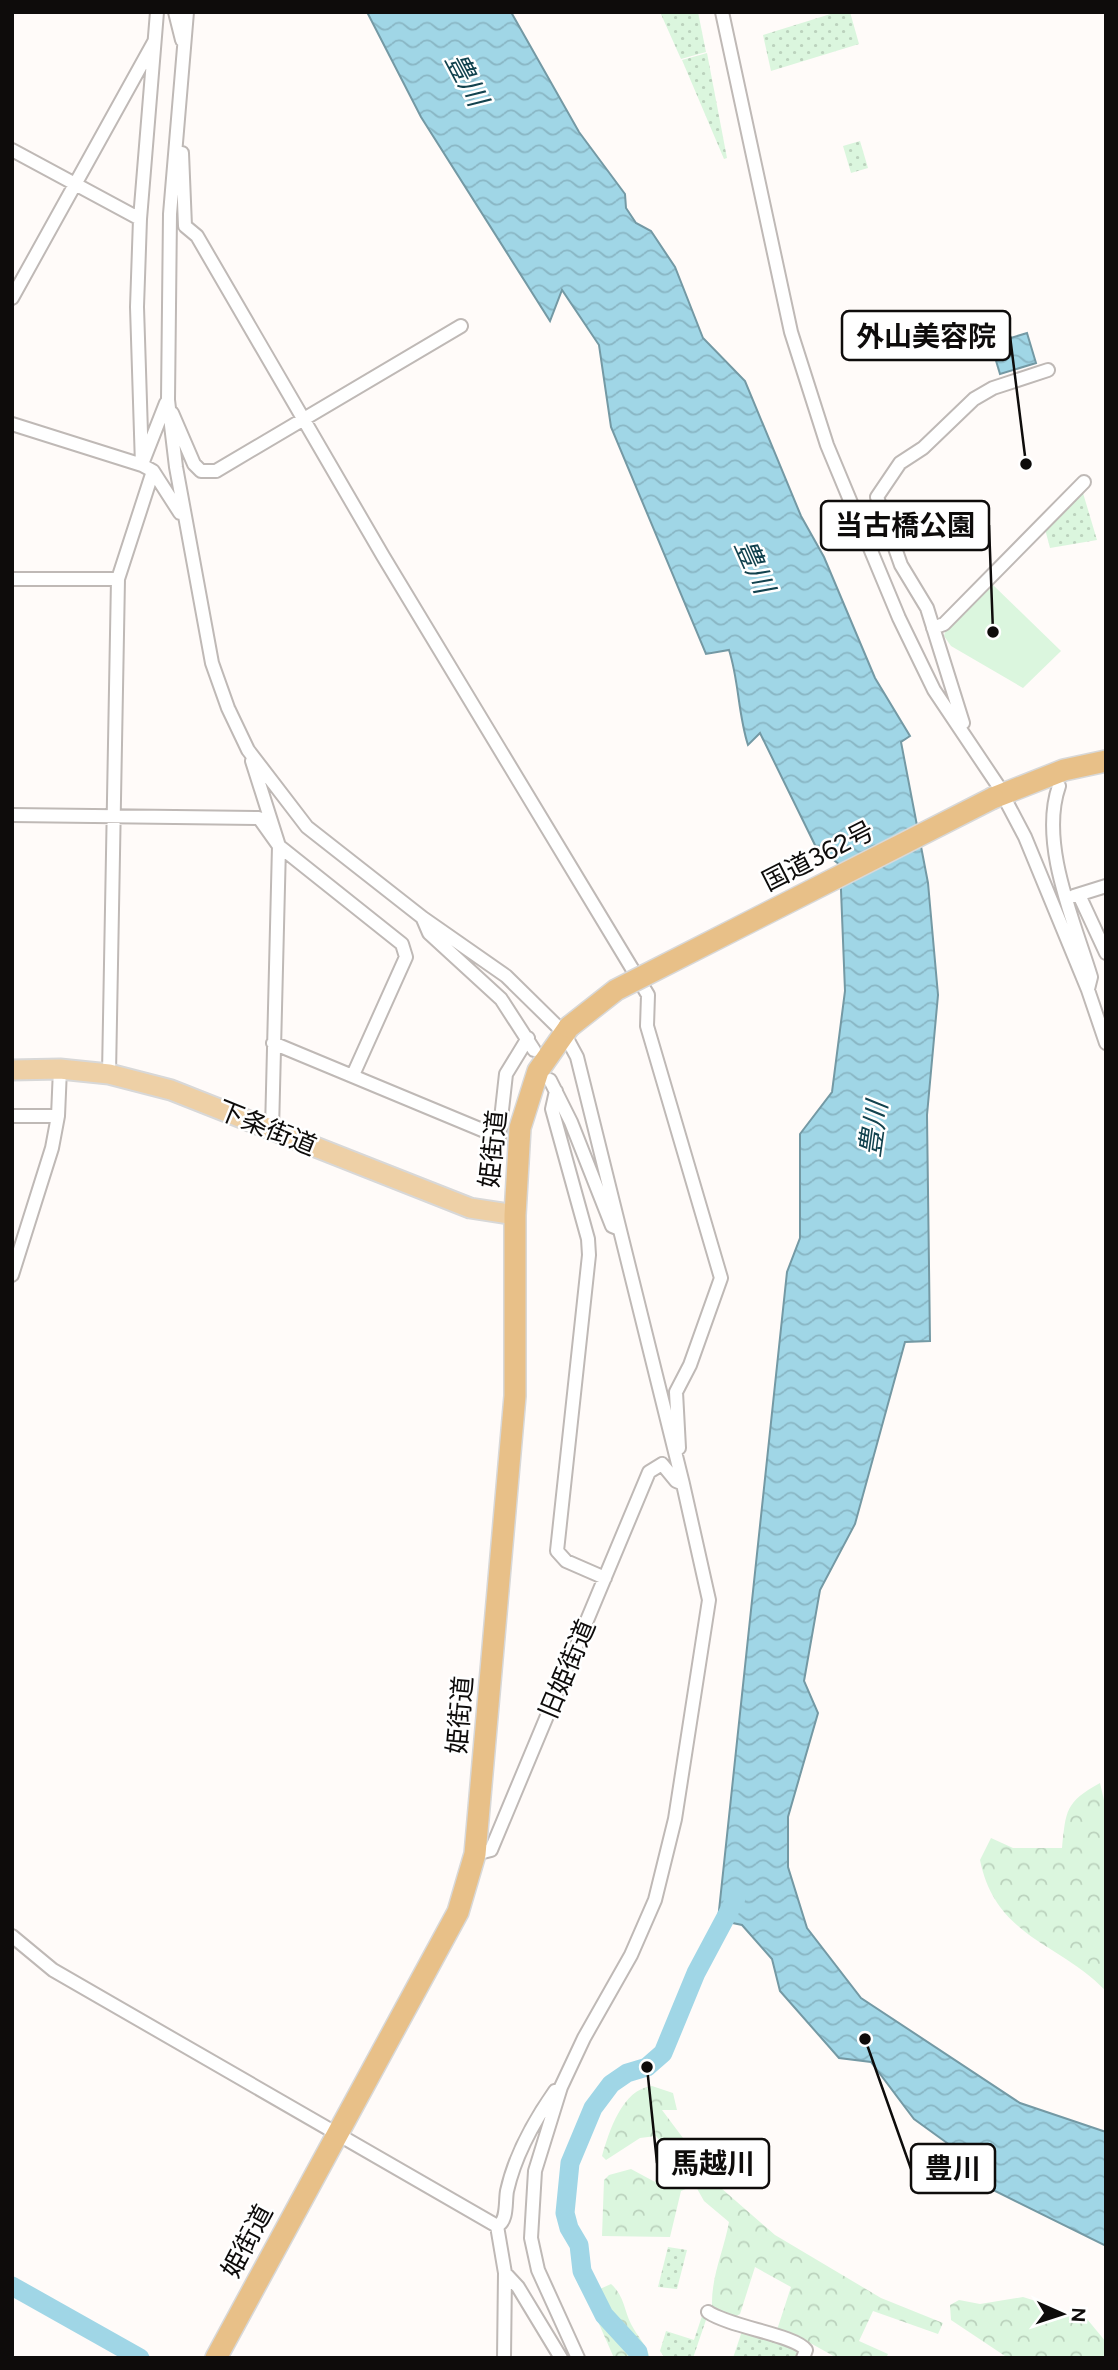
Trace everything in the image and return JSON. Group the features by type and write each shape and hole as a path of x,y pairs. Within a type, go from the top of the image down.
{"highway":[{"name":"国道362号","path":"566,1030 616,990 998,796 1064,770 1106,761"},
{"name":"姫街道","path":"216,2358 457,1912 475,1854 515,1396 515,1215 520,1128 538,1071 566,1030"}],"main road":[{"name":"下条街道","path":"12,1070 60,1069 109,1074 171,1090 470,1208 515,1215"}],"street":[{"path":"157,12 140,219 136,307 148,468 186,522"},
{"path":"175,12 179,35 185,43"},
{"path":"187,12 170,214 168,405 212,663 248,750 279,846 272,1130"},
{"path":"722,12 791,332 827,445 899,618 934,690 971,743"},
{"path":"12,298 156,38"},
{"path":"177,129 181,145 185,226 197,236 303,421 648,995 647,1026 721,1278 690,1365 676,1392 681,1439 678,1460"},
{"path":"12,150 140,219"},
{"path":"168,405 175,415 194,464 208,472 216,471 461,326"},
{"path":"1048,370 993,388 974,399 923,448 900,463 877,497 901,565 926,608 947,682 971,743 998,796 1026,837 1088,990 1106,1043"},
{"path":"109,1074 111,816 118,579 168,405"},
{"path":"12,424 148,468"},
{"path":"933,628 944,624 1084,482"},
{"path":"12,579 118,579"},
{"path":"248,750 307,827 422,918 506,976 566,1030 577,1057 621,1230 684,1484 709,1600 675,1819 648,1922 584,2038 561,2087 535,2171 531,2238 538,2270 578,2358"},
{"path":"1059,786 1054,802 1052,833 1073,896 1091,977 1088,990"},
{"path":"12,815 258,818 279,846 402,944 406,957 353,1076"},
{"path":"1073,896 1106,886"},
{"path":"1073,896 1106,953"},
{"path":"273,1043 499,1137 506,1074 531,1044 501,999 429,933 422,918"},
{"path":"12,1275 52,1148 58,1116 60,1069"},
{"path":"605,1578 566,1561 557,1550 589,1255 588,1239 552,1109 553,1085 612,1226 621,1230"},
{"path":"12,1116 58,1116"},
{"name":"旧姫街道","path":"475,1854 491,1850 649,1472 655,1465 662,1464 676,1481 684,1484"},
{"path":"12,1936 53,1970 497,2226"},
{"path":"497,2226 503,2219 507,2193 519,2156 543,2108 555,2089 561,2087"},
{"path":"497,2226 505,2273 504,2358"},
{"path":"505,2273 518,2287 561,2358"},
{"path":"708,2312 771,2337 798,2342 806,2350 803,2358"}],"green space":[{"path":"660,12 698,12 706,52 681,59"},
{"path":"837,12 850,12 859,44 771,71 763,35"},
{"path":"707,53 727,158 724,159 682,60"},
{"path":"860,141 868,168 851,173 843,146"},
{"path":"1083,493 1097,540 1050,548 1045,529"},
{"path":"991,583 1061,651 1023,688 951,646 944,636 946,628"},
{"path":"1100,1783 1106,1809 1106,1991 1015,1923 988,1886 980,1860 991,1838 1013,1848 1062,1848 1069,1809 1080,1796"},
{"path":"652,2086 673,2093 677,2110 662,2110 683,2138 690,2161 775,2235 881,2298 943,2323 938,2334 873,2311 859,2341 888,2354 886,2358 837,2358 812,2344 776,2333 791,2287 755,2267 740,2314 735,2317 722,2315 712,2306 712,2295 729,2222 704,2201 695,2185 681,2191 670,2237 602,2236 604,2180 609,2175 631,2169 655,2182 669,2152 656,2136 640,2138 606,2160 602,2156 613,2124 625,2103 642,2089"},
{"path":"668,2247 687,2250 677,2289 658,2287"},
{"path":"591,2283 600,2289 611,2284 615,2288 650,2358 614,2358 585,2292 585,2286"},
{"path":"1023,2297 1039,2302 1052,2313 1087,2319 1106,2342 1106,2358 1008,2358 951,2320 950,2305 959,2300 980,2304"},
{"path":"702,2316 707,2317 693,2358 665,2358 660,2351 666,2331 694,2340"},
{"path":"742,2331 800,2347 799,2358 733,2358"}],"water":[{"path":"367,12 511,12 579,132 625,194 626,208 636,223 651,231 675,267 703,338 745,381 801,516 824,557 875,678 910,736 901,742 928,883 938,995 927,1115 930,1341 905,1342 855,1524 820,1590 804,1681 818,1713 788,1817 788,1867 807,1928 861,1998 1020,2103 1106,2132 1106,2246 945,2166 954,2148 914,2119 871,2062 839,2058 780,1991 772,1959 742,1925 718,1920 787,1272 800,1238 800,1134 832,1092 845,991 840,865 815,845 760,733 748,745 729,650 706,654 611,427 599,345 562,290 550,321 421,117"},
{"path":"1027,333 1036,363 1000,374 991,344"}],"waterway":[{"path":"639,2358 638,2352 604,2315 582,2271 579,2245 569,2228 565,2213 570,2163 593,2108 611,2084 627,2073 647,2067 663,2053 696,1973 736,1898"},
{"path":"12,2286 140,2358"}],"place":[{"name":"外山美容院","path":"1026,464"},
{"name":"当古橋公園","path":"993,632"},
{"name":"豊川","path":"865,2039"},
{"name":"馬越川","path":"647,2067"}]}
